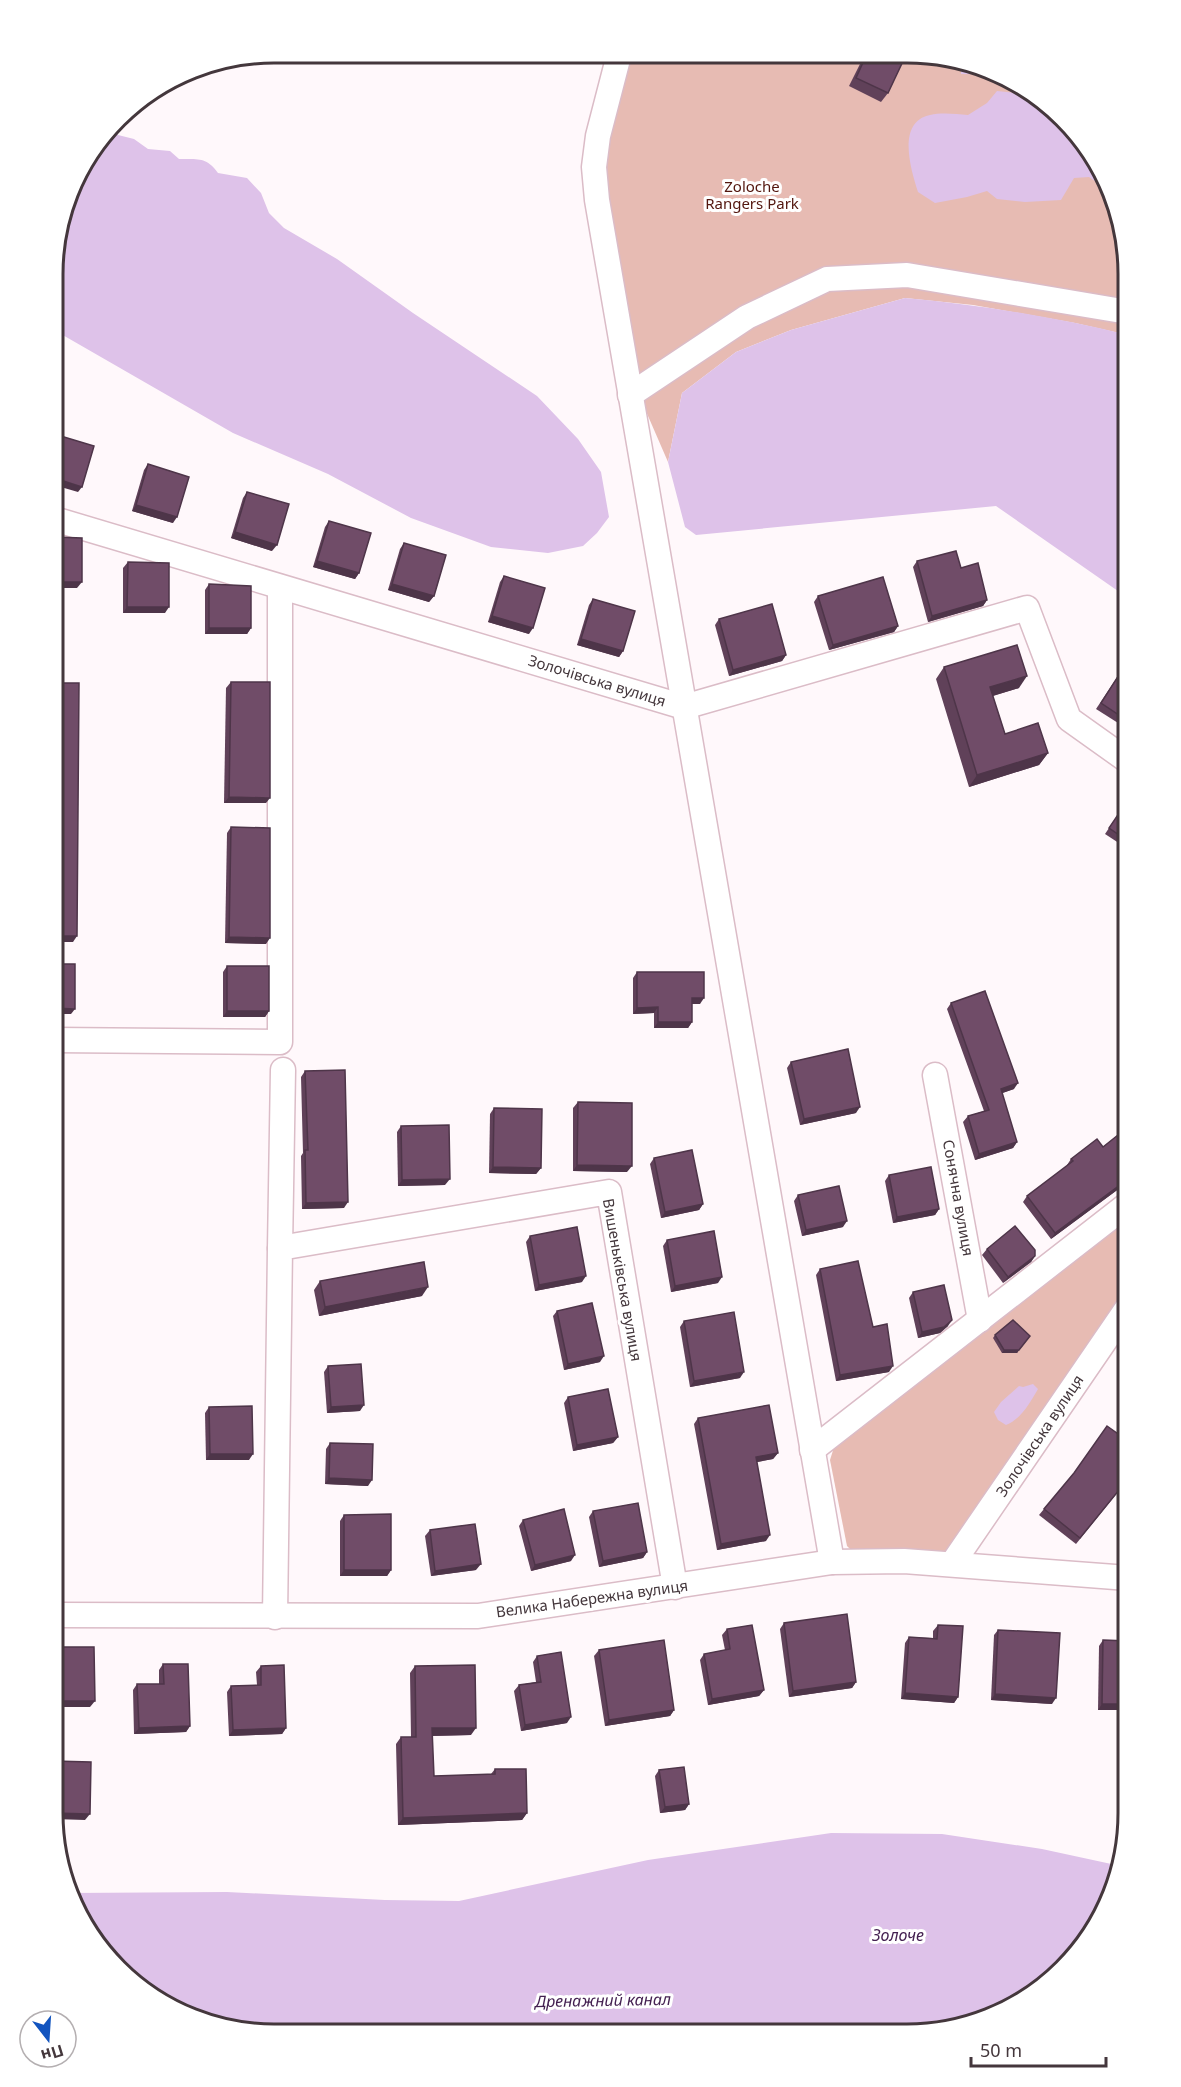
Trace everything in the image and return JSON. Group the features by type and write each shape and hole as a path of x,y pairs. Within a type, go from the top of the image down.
{"street":[{"path":"617,63 598,136 594,167 597,200 832,1562"},
{"path":"630,395 747,317 827,279 908,275 1118,310"},
{"name":"Золочівська вулиця","path":"63,522 684,707 1027,608 1069,719 1118,754"},
{"path":"63,1040 280,1042 280,587"},
{"path":"276,1617 282,1070"},
{"name":"Сонячна вулиця","path":"935,1075 980,1320"},
{"name":"Вишеньківська вулиця","path":"280,1248 609,1192 675,1587"},
{"path":"812,1450 1118,1212"},
{"name":"Золочівська вулиця","path":"952,1564 1118,1322"},
{"name":"Велика Набережна вулиця","path":"63,1615 478,1616 832,1562 904,1561 1118,1577"}],"green space":[{"name":"Zoloche Rangers Park","path":"629,63 921,63 975,74 1013,91 1046,115 1066,135 1090,169 1107,206 1114,233 1118,260 1118,333 973,305 905,298 791,330 736,352 682,393 668,462 645,409 607,185 607,137"},
{"path":"1118,1227 1118,1321 949,1558 858,1557 847,1546 830,1460 835,1444"}],"water":[{"path":"961,70 976,74 961,74"},
{"path":"997,91 1016,93 1046,115 1066,135 1097,183 1089,177 1074,178 1061,200 1025,202 997,199 987,191 935,203 918,192 910,160 909,137 919,119 939,114 968,115 987,103"},
{"path":"117,133 118,135 134,139 148,149 170,151 179,159 202,160 210,164 218,173 247,178 261,193 269,213 284,228 337,259 537,396 578,439 601,472 609,517 583,546 548,553 491,547 411,518 328,474 233,433 63,335 63,260 70,219 91,168"},
{"path":"905,298 1018,312 1118,333 1118,591 996,506 696,535 685,527 668,462 682,393 736,352 791,330"},
{"path":"1033,1384 1038,1389 1021,1415 1006,1425 998,1420 994,1412 1001,1402 1019,1386"},
{"name":"Золоче","path":"831,1833 942,1834 1042,1849 1112,1864 1102,1894 1090,1918 1066,1952 1046,1972 1013,1996 988,2008 962,2017 921,2024 260,2024 233,2020 206,2013 168,1996 135,1972 115,1952 99,1930 79,1893 227,1892 385,1900 459,1901 648,1860"}],"building":[{"path":"863,63 902,63 888,93 856,78"},
{"path":"63,437 94,446 82,487 63,481"},
{"path":"148,464 189,477 177,517 136,505"},
{"path":"247,492 289,504 277,545 235,532"},
{"path":"329,521 371,533 359,573 317,561"},
{"path":"63,537 82,538 82,582 63,582"},
{"path":"404,543 446,555 434,596 392,584"},
{"path":"956,551 961,568 978,563 987,600 932,616 917,561"},
{"path":"128,562 169,563 169,607 127,607"},
{"path":"504,576 545,588 533,628 492,616"},
{"path":"883,577 898,626 833,645 818,596"},
{"path":"209,584 251,586 251,628 209,628"},
{"path":"593,599 635,611 623,651 581,639"},
{"path":"772,604 786,655 733,670 719,619"},
{"path":"1017,645 1027,676 990,687 1005,734 1038,723 1048,753 977,775 944,667"},
{"path":"1118,676 1118,714 1101,703"},
{"path":"231,682 270,682 270,798 229,797"},
{"path":"63,683 79,683 77,936 63,936"},
{"path":"1118,815 1118,834 1109,828"},
{"path":"231,827 270,828 270,938 229,937"},
{"path":"63,964 75,964 75,1009 63,1008"},
{"path":"227,966 269,966 269,1011 227,1011"},
{"path":"637,972 704,972 704,998 692,998 692,1022 658,1022 658,1007 637,1008"},
{"path":"985,991 1018,1083 1001,1089 1017,1142 979,1154 968,1116 989,1110 951,1003"},
{"path":"848,1049 860,1107 804,1119 791,1062"},
{"path":"345,1070 348,1202 306,1203 305,1150 308,1150 305,1071"},
{"path":"578,1102 632,1103 632,1166 577,1165"},
{"path":"494,1108 542,1109 541,1168 493,1167"},
{"path":"449,1125 450,1179 402,1180 401,1126"},
{"path":"1118,1135 1118,1186 1055,1233 1027,1196 1073,1161 1071,1159 1097,1139 1103,1147"},
{"path":"692,1150 703,1204 665,1212 654,1158"},
{"path":"931,1167 939,1209 897,1217 889,1175"},
{"path":"839,1186 847,1221 806,1230 798,1195"},
{"path":"1015,1226 1035,1250 1035,1256 1008,1277 987,1249"},
{"path":"577,1227 586,1276 539,1285 530,1236"},
{"path":"714,1231 722,1277 675,1286 667,1240"},
{"path":"858,1261 873,1327 887,1324 893,1366 840,1375 820,1269"},
{"path":"424,1262 428,1287 325,1307 320,1281"},
{"path":"944,1285 952,1320 944,1327 922,1332 913,1292"},
{"path":"592,1303 604,1356 568,1364 557,1311"},
{"path":"734,1312 744,1372 694,1381 684,1321"},
{"path":"1013,1320 1030,1336 1019,1350 1004,1350 995,1335"},
{"path":"361,1364 364,1405 331,1407 328,1366"},
{"path":"608,1389 618,1437 577,1445 568,1397"},
{"path":"769,1405 778,1453 756,1457 770,1535 721,1544 698,1418"},
{"path":"252,1406 253,1454 210,1454 209,1407"},
{"path":"1107,1426 1118,1434 1118,1491 1080,1538 1044,1509 1074,1473"},
{"path":"330,1443 373,1444 372,1480 329,1478"},
{"path":"638,1503 647,1552 603,1561 593,1511"},
{"path":"564,1509 575,1555 535,1565 523,1520"},
{"path":"391,1514 391,1570 344,1570 344,1515"},
{"path":"475,1524 481,1564 435,1571 430,1530"},
{"path":"847,1614 856,1682 793,1691 784,1623"},
{"path":"752,1625 764,1690 712,1699 704,1654 730,1649 727,1629"},
{"path":"938,1625 963,1626 958,1697 905,1693 909,1637 937,1639"},
{"path":"998,1630 1060,1633 1056,1698 995,1694"},
{"path":"664,1640 674,1710 609,1720 599,1650"},
{"path":"1103,1640 1118,1641 1118,1704 1102,1704"},
{"path":"63,1647 94,1647 95,1701 63,1701"},
{"path":"561,1652 571,1717 525,1725 519,1685 541,1682 537,1656"},
{"path":"163,1664 188,1664 190,1726 139,1728 137,1684 164,1684"},
{"path":"284,1665 286,1728 233,1730 231,1686 261,1685 261,1666"},
{"path":"475,1665 476,1728 432,1728 434,1776 495,1774 495,1769 526,1769 527,1813 403,1818 401,1737 416,1737 415,1666"},
{"path":"63,1761 91,1762 90,1814 63,1813"},
{"path":"684,1767 689,1804 665,1807 659,1770"}],"water label":[{"name":"Дренажний канал","path":"603,2000"}]}
